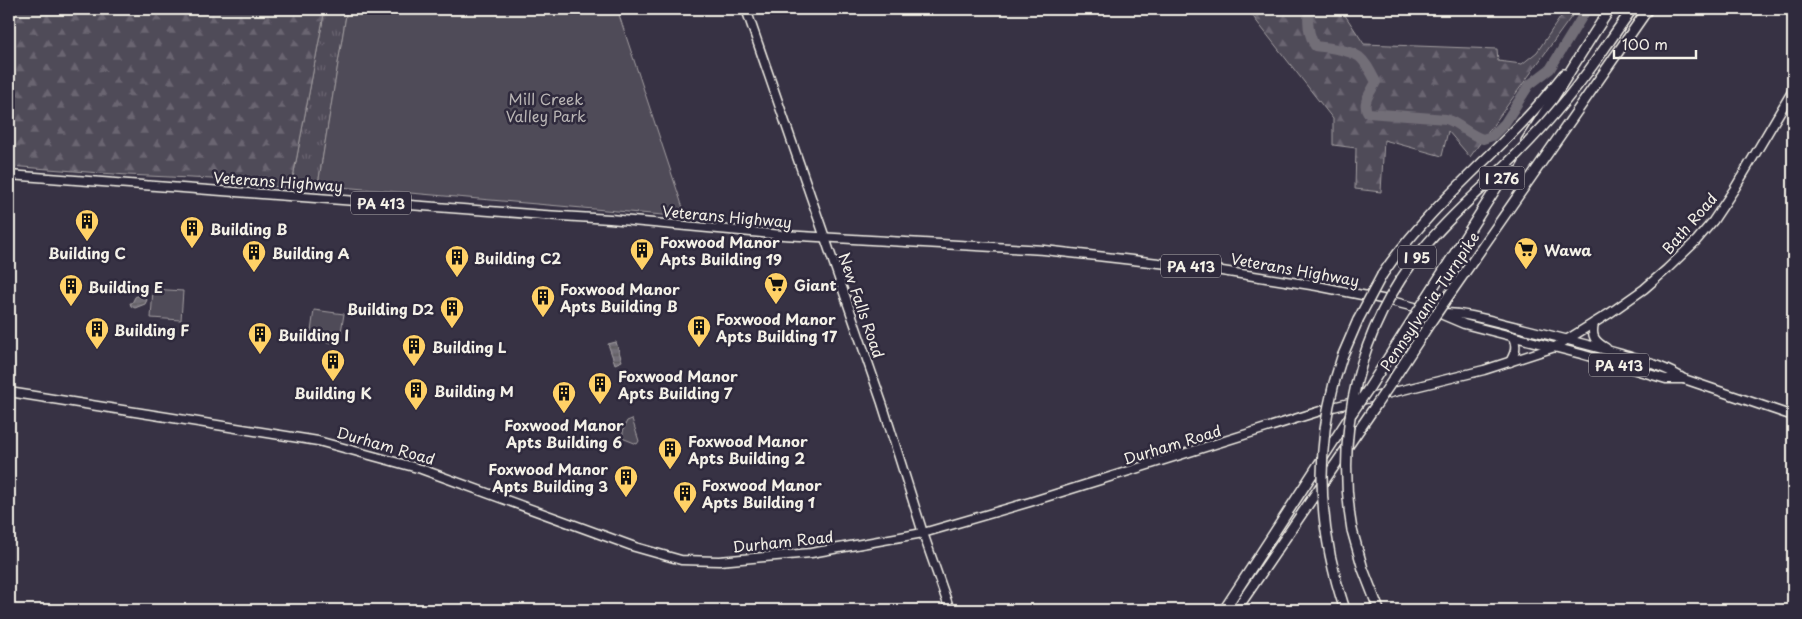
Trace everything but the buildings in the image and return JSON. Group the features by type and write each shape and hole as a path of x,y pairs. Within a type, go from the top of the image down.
{"highway":[{"name":"Pennsylvania Turnpike","path":"1224,610 1413,320 1564,83 1577,58 1610,9"},
{"name":"I 95","path":"1379,610 1362,569 1352,530 1346,469 1350,410 1365,352 1386,304 1405,273 1423,249 1539,132 1582,80 1632,9"},
{"name":"Pennsylvania Turnpike","path":"1236,610 1445,302 1648,9"},
{"name":"I 95","path":"1345,610 1328,547 1322,502 1323,444 1326,418 1342,358 1358,320 1382,275 1408,239 1543,100 1577,58"}],"main road":[{"name":"New Falls Road","path":"746,9 882,403 923,534 950,610"},
{"name":"Bath Road","path":"1555,347 1624,304 1656,279 1703,232 1735,188 1793,90"},
{"name":"Veterans Highway","path":"9,175 544,216 610,219 824,237 1044,250 1166,262 1317,286 1438,313 1464,324 1555,347 1666,379 1684,379"},
{"name":"Veterans Highway","path":"1438,313 1466,315 1614,352 1669,369 1684,379 1793,416"},
{"path":"1594,323 1593,334 1595,340 1614,352"},
{"path":"1510,362 1515,349 1515,342 1512,336"},
{"name":"Durham Road","path":"9,392 318,440 421,469 634,547 681,560 719,561 811,553 923,534 1333,407 1472,373 1555,347"}],"green space":[{"path":"9,9 325,9 291,188 212,179 9,166"},
{"path":"325,9 347,9 318,185 291,188"},
{"name":"Mill Creek Valley Park","path":"347,9 617,9 686,217 318,185"},
{"path":"1247,9 1341,9 1364,44 1497,49 1498,61 1522,64 1537,52 1566,9 1577,9 1470,157 1448,131 1442,156 1384,140 1381,192 1355,189 1356,148 1333,145 1333,119"},
{"path":"153,289 183,291 181,320 151,318"},
{"path":"314,310 344,314 339,344 310,339"},
{"path":"632,419 639,441 637,444 622,438 627,421"}],"shaded area":[{"path":"137,296 145,297 147,300 145,304 135,308 130,303"},
{"path":"616,342 622,361 615,364 608,344"}],"waterway":[{"path":"1309,9 1309,28 1315,46 1354,54 1363,61 1371,73 1376,82 1366,101 1368,113 1446,119 1483,139 1492,136 1505,123 1529,85 1550,69 1587,9"}],"place":[{"name":"Building C","path":"87,242"},
{"name":"Building B","path":"192,249"},
{"name":"Wawa","path":"1526,270"},
{"name":"Foxwood Manor Apts Building 19","path":"642,271"},
{"name":"Building A","path":"254,273"},
{"name":"Building C2","path":"457,278"},
{"name":"Giant","path":"776,305"},
{"name":"Building E","path":"71,307"},
{"name":"Foxwood Manor Apts Building B","path":"543,318"},
{"name":"Building D2","path":"452,329"},
{"name":"Foxwood Manor Apts Building 17","path":"699,348"},
{"name":"Building F","path":"97,350"},
{"name":"Building I","path":"260,355"},
{"name":"Building L","path":"414,367"},
{"name":"Building K","path":"333,382"},
{"name":"Foxwood Manor Apts Building 7","path":"600,405"},
{"name":"Building M","path":"416,411"},
{"name":"Foxwood Manor Apts Building 6","path":"564,414"},
{"name":"Foxwood Manor Apts Building 2","path":"670,470"},
{"name":"Foxwood Manor Apts Building 3","path":"626,498"},
{"name":"Foxwood Manor Apts Building 1","path":"685,514"}]}
